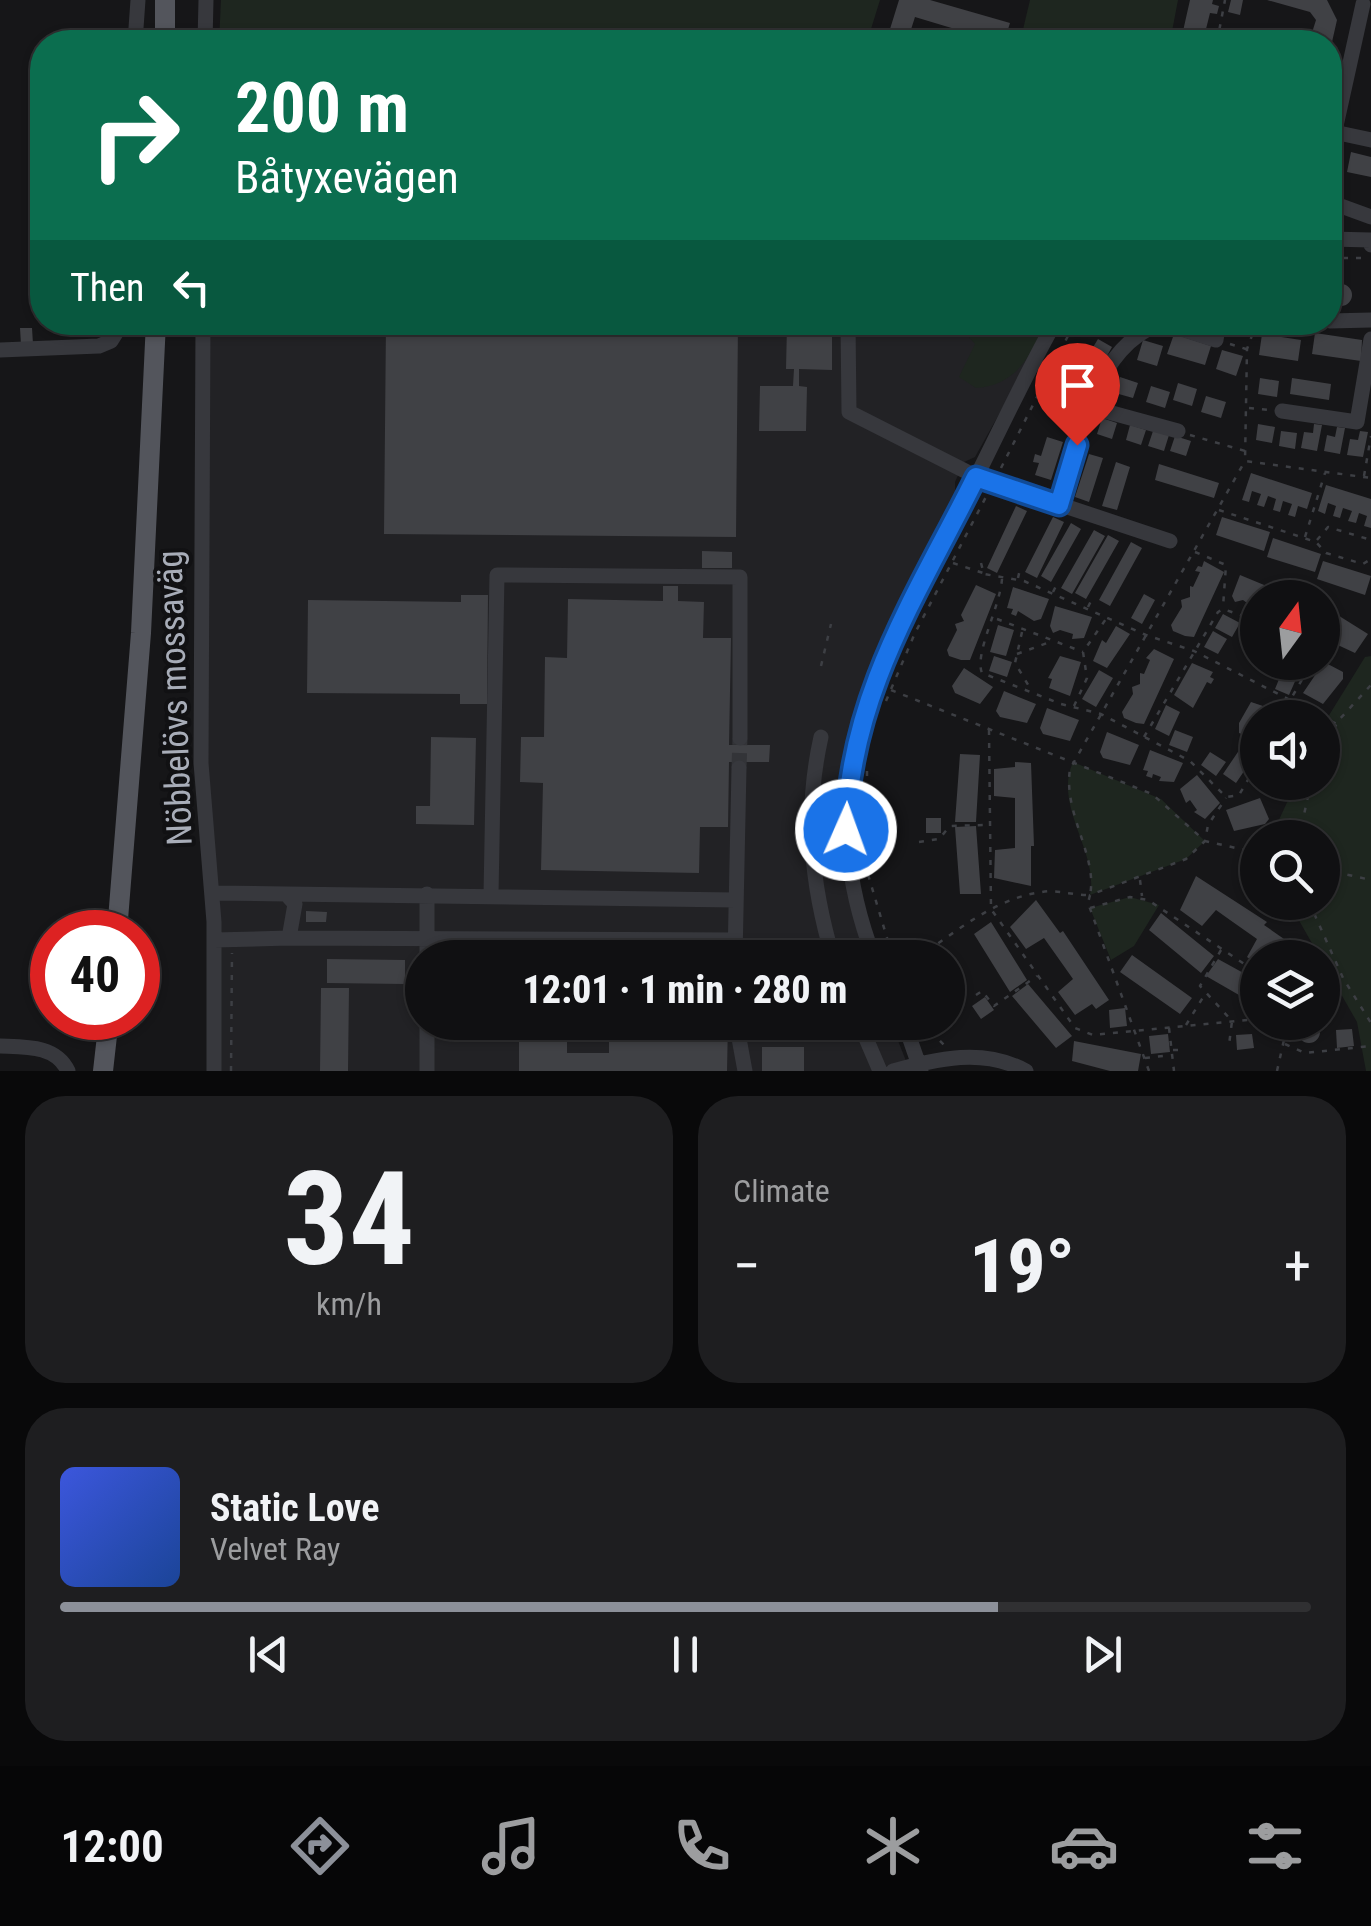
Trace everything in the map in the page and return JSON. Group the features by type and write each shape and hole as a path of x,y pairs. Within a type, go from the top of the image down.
{"main road":[{"path":"164,30 165,0"},
{"path":"177,30 178,0"},
{"path":"119,910 141,633 155,335"},
{"path":"132,910 148,712 167,335"},
{"path":"103,1071 107,1040"},
{"path":"117,1071 120,1040"}],"street":[{"path":"136,30 138,0"},
{"path":"205,30 206,0"},
{"path":"1342,96 1363,2"},
{"path":"1342,134 1371,140"},
{"path":"1342,206 1371,216"},
{"path":"1342,240 1371,243"},
{"path":"1342,321 1371,320"},
{"path":"0,350 99,346 114,335"},
{"name":"Nöbbelövs mossaväg","path":"203,335 201,763 214,940 214,1071"},
{"path":"848,335 849,412 976,477 1170,541"},
{"path":"869,940 854,892 846,830 852,753 874,682 1048,335"},
{"path":"1059,505 1090,407 1126,345 1137,335"},
{"path":"1201,335 1216,340 1217,335"},
{"path":"1282,411 1364,423 1371,339"},
{"path":"1090,407 1178,431"},
{"path":"491,895 497,575 740,577 740,738"},
{"path":"821,737 811,790 811,842 829,940"},
{"path":"214,940 427,936 734,940 740,768"},
{"path":"212,894 736,900"},
{"path":"286,894 294,904 289,938"},
{"path":"427,894 427,940"},
{"path":"427,1040 427,1071"},
{"path":"739,1040 745,1071"},
{"path":"867,1040 880,1071"},
{"path":"910,1040 920,1068"},
{"path":"0,1046 38,1048 54,1054 68,1071"},
{"path":"893,1071 920,1068 945,1057 980,1056 1026,1071"}],"path":[{"path":"1220,30 1226,0"},
{"path":"1342,258 1371,258"},
{"path":"885,703 1067,335"},
{"path":"1149,1071 1090,908 1093,872 1079,840 1068,781 1072,762 1245,461 1248,349 1253,335"},
{"path":"1216,340 1248,349"},
{"path":"1247,408 1282,411"},
{"path":"1178,431 1246,452"},
{"path":"1364,478 1371,436"},
{"path":"1245,461 1371,478"},
{"path":"1305,538 1325,472"},
{"path":"1218,509 1316,542 1326,553 1362,564 1371,560"},
{"path":"1316,542 1328,527 1371,540"},
{"path":"1144,738 1194,651 1224,609 1226,565 1194,551"},
{"path":"952,563 1002,579 1017,579 1146,635 1194,651 1291,700 1302,680"},
{"path":"982,563 984,574"},
{"path":"1017,579 1020,569"},
{"path":"1002,579 996,618 982,647 979,668 992,678 1101,714 1190,761 1226,797"},
{"path":"1052,594 1057,584"},
{"path":"1088,609 1092,598"},
{"path":"1224,609 1240,615"},
{"path":"1123,622 1126,614"},
{"path":"1073,707 1087,678 1084,652 1108,616"},
{"path":"996,618 1084,652"},
{"path":"822,666 831,624"},
{"path":"1022,630 1015,664 1032,691"},
{"path":"1016,654 1050,641"},
{"path":"1340,721 1371,685"},
{"path":"890,690 1161,799 1205,841 1240,849"},
{"path":"989,730 991,908 1085,1034 1240,1020"},
{"path":"867,767 867,871 888,940"},
{"path":"944,940 991,908 1042,892 1090,895 1186,859 1205,841 1208,825 1226,797 1240,793"},
{"path":"920,842 939,840 950,826 988,825"},
{"path":"1340,873 1371,880"},
{"path":"1139,878 1142,898"},
{"path":"1090,908 1142,898 1170,910 1240,960"},
{"path":"1317,920 1342,978 1371,1023"},
{"path":"231,1071 232,940"},
{"path":"1222,948 1200,981 1232,1021"},
{"path":"976,995 982,991 994,1006 1038,975"},
{"path":"1186,1025 1206,992"},
{"path":"1228,1045 1232,1021"},
{"path":"1169,1026 1174,1071"},
{"path":"941,1040 945,1057"},
{"path":"1277,1071 1286,1040"},
{"path":"1285,1044 1306,1053 1371,1046"},
{"path":"1145,1058 1186,1050"}],"shaded area":[{"path":"221,0 880,0 871,30 220,30"},
{"path":"1030,0 1178,0 1172,30 1023,30"},
{"path":"210,335 1043,335 975,457 964,462 955,482 955,497 885,638 858,706 843,768 838,841 860,940 405,940 405,1040 898,1040 910,1071 221,1071 206,725"},
{"path":"967,335 1039,335 1012,375 976,388 959,377 975,344"},
{"path":"1371,656 1371,1071 1366,1071 1357,1022 1340,992 1340,940 1310,940 1299,920 1340,920 1340,820 1279,820 1288,800 1340,800 1338,700 1365,657"},
{"path":"1073,762 1161,799 1205,841 1186,859 1090,895 1088,862 1068,795"},
{"path":"1130,897 1159,905 1134,946 1111,960 1090,908"}],"building":[{"path":"899,0 930,0 1010,23 1008,30 958,30 915,17 911,30 890,30"},
{"path":"1190,0 1213,0 1212,4 1219,6 1217,14 1210,13 1206,30 1183,30"},
{"path":"1231,0 1243,0 1240,15 1228,12"},
{"path":"1267,0 1327,0 1337,20 1335,30 1313,30 1316,20 1310,12"},
{"path":"1351,152 1371,157 1371,177 1347,172"},
{"path":"1342,284 1351,291 1349,303 1342,306"},
{"path":"20,328 30,328 33,344 21,345"},
{"path":"386,335 738,335 736,537 384,534"},
{"path":"787,335 832,335 832,370 799,369 799,386 807,387 806,431 759,431 760,386 793,386 794,369 786,369"},
{"path":"1174,335 1211,346 1205,365 1167,354"},
{"path":"1262,335 1301,340 1298,361 1259,355"},
{"path":"1315,335 1362,340 1361,361 1312,354"},
{"path":"1098,339 1112,347 1093,381 1078,372"},
{"path":"1143,340 1163,346 1157,366 1137,360"},
{"path":"1222,350 1243,356 1236,376 1216,369"},
{"path":"1120,377 1138,383 1133,398 1115,393"},
{"path":"1260,378 1279,381 1277,397 1258,394"},
{"path":"1292,378 1331,384 1329,400 1290,394"},
{"path":"1178,383 1197,389 1192,406 1173,400"},
{"path":"1071,385 1087,392 1070,428 1055,421 1063,403 1057,400"},
{"path":"1151,386 1170,392 1165,408 1146,402"},
{"path":"1206,396 1226,402 1221,418 1201,412"},
{"path":"1102,418 1117,423 1112,439 1097,434"},
{"path":"1258,424 1275,427 1272,443 1256,440"},
{"path":"1314,424 1322,425 1317,451 1301,448 1304,432 1313,433"},
{"path":"1130,425 1146,430 1141,445 1126,440"},
{"path":"1337,427 1345,428 1340,454 1324,451 1327,435 1335,437"},
{"path":"1153,431 1169,435 1164,451 1148,446"},
{"path":"1281,431 1297,433 1295,449 1279,446"},
{"path":"1360,431 1368,432 1363,457 1347,455 1350,439 1358,440"},
{"path":"1175,436 1191,441 1186,456 1170,451"},
{"path":"1047,437 1063,442 1051,480 1035,475 1039,463 1033,462 1035,454 1041,456"},
{"path":"1089,454 1103,458 1089,502 1075,497"},
{"path":"1116,462 1130,467 1117,510 1102,506"},
{"path":"1159,464 1219,483 1214,498 1155,480"},
{"path":"1251,473 1312,493 1307,509 1298,506 1295,517 1288,515 1292,504 1283,501 1280,512 1273,510 1276,499 1268,496 1264,507 1257,505 1261,494 1252,491 1249,502 1242,500"},
{"path":"1326,485 1371,499 1371,528 1364,526 1367,516 1359,513 1356,523 1348,521 1352,511 1343,508 1340,518 1333,516 1336,506 1328,503 1325,514 1318,511"},
{"path":"1016,506 1027,511 997,573 987,568"},
{"path":"1053,517 1064,522 1037,578 1025,572"},
{"path":"1222,517 1270,532 1264,551 1216,535"},
{"path":"1071,523 1081,529 1051,582 1041,576"},
{"path":"1094,530 1105,536 1072,594 1061,588"},
{"path":"1108,535 1119,541 1086,599 1075,593"},
{"path":"1273,538 1321,554 1315,572 1267,557"},
{"path":"1131,542 1142,548 1110,606 1099,600"},
{"path":"702,551 732,552 732,568 702,568"},
{"path":"1204,561 1224,572 1194,637 1185,636 1173,631 1171,625 1182,607 1181,600 1190,597 1190,586 1193,587 1200,572 1195,571"},
{"path":"1323,561 1371,576 1365,595 1340,587 1340,580 1317,579"},
{"path":"1240,575 1252,580 1240,580 1240,601 1235,602 1232,596"},
{"path":"976,585 996,594 970,660 961,660 949,656 947,650 957,630 955,624 964,621 961,615"},
{"path":"663,586 678,586 678,601 704,602 703,638 731,638 729,745 770,745 769,762 729,762 728,827 700,827 699,873 541,870 543,783 520,782 521,737 544,737 545,657 567,658 568,599 663,601"},
{"path":"1013,587 1049,599 1041,619 1034,621 1018,611 1016,616 1011,614 1013,609 1007,608"},
{"path":"1144,594 1155,600 1142,624 1131,618"},
{"path":"461,595 488,595 487,704 460,704 460,694 307,693 308,600 461,602"},
{"path":"1055,606 1092,617 1084,638 1072,639 1073,634 1060,630 1053,633 1050,626"},
{"path":"1223,614 1240,623 1232,637 1215,628"},
{"path":"1340,616 1368,634 1355,653 1340,646"},
{"path":"998,625 1014,630 1006,656 990,652"},
{"path":"1116,626 1130,634 1107,668 1093,661 1102,640 1106,643"},
{"path":"1213,631 1227,639 1218,654 1204,647"},
{"path":"1154,649 1174,659 1144,724 1136,723 1124,718 1122,712 1133,694 1132,687 1140,684 1140,673 1144,674 1150,660 1146,658"},
{"path":"994,656 1012,662 1007,677 989,671"},
{"path":"1060,656 1081,662 1070,696 1049,688 1052,679 1048,678"},
{"path":"1192,663 1213,672 1210,677 1214,679 1211,684 1207,682 1193,708 1174,695"},
{"path":"964,668 993,687 980,704 955,693 952,686"},
{"path":"1099,670 1113,678 1096,707 1082,699"},
{"path":"1340,670 1343,672 1343,679 1326,700 1316,700 1303,693 1312,680 1340,680"},
{"path":"1279,680 1296,680 1289,695 1275,689"},
{"path":"1004,691 1036,704 1027,723 1000,717 996,711"},
{"path":"1166,705 1180,712 1169,736 1155,729"},
{"path":"1047,708 1079,720 1070,741 1043,734 1040,728"},
{"path":"1175,730 1193,737 1187,752 1169,745"},
{"path":"1107,732 1139,745 1130,765 1103,758 1100,752"},
{"path":"431,737 476,738 474,825 416,824 416,806 430,806"},
{"path":"1240,749 1240,777 1236,783 1223,774"},
{"path":"1150,750 1183,763 1174,782 1159,781 1161,777 1153,774 1152,778 1146,776 1148,771 1143,770"},
{"path":"1210,752 1226,762 1216,776 1201,765"},
{"path":"960,754 980,755 976,822 955,822"},
{"path":"1015,762 1031,763 1031,886 994,878 995,850 1015,848 1015,798 994,796 994,769 1015,767"},
{"path":"1197,775 1220,803 1205,819 1194,812 1197,810 1190,800 1186,803 1180,789"},
{"path":"1261,800 1269,819 1240,820 1240,830 1234,831 1226,810"},
{"path":"926,818 941,818 941,833 926,833"},
{"path":"976,826 981,894 960,894 955,827"},
{"path":"1196,876 1240,905 1240,920 1264,920 1267,922 1264,925 1286,940 1256,940 1216,910 1202,926 1180,910"},
{"path":"1036,900 1060,933 1063,931 1109,1000 1096,1009 1092,1004 1075,1015 1058,992 1073,979 1044,938 1026,949 1010,927"},
{"path":"306,911 327,912 326,922 306,922"},
{"path":"1161,913 1214,956 1201,973 1149,930"},
{"path":"991,922 1027,980 1010,992 974,934"},
{"path":"1132,955 1192,998 1180,1014 1120,972"},
{"path":"327,959 405,960 405,984 327,983"},
{"path":"1218,959 1240,971 1240,996 1206,976"},
{"path":"1028,984 1072,1036 1056,1048 1012,996"},
{"path":"321,988 349,988 348,1071 320,1071"},
{"path":"985,997 994,1010 981,1019 972,1006"},
{"path":"1125,1008 1127,1026 1110,1028 1109,1010"},
{"path":"1352,1029 1354,1046 1337,1048 1340,1030"},
{"path":"1168,1034 1170,1052 1151,1054 1149,1036"},
{"path":"1236,1035 1240,1035 1240,1040 1253,1040 1254,1048 1237,1050"},
{"path":"519,1040 567,1040 567,1053 609,1053 609,1040 728,1040 727,1071 519,1071"},
{"path":"1074,1041 1141,1054 1138,1071 1110,1071 1072,1061"},
{"path":"762,1047 804,1047 804,1071 762,1071"}],"tunnel":[{"path":"739,768 740,738"}],"route":[{"path":"846,830 848,774 862,712 976,477 1059,505 1077,445"}]}
